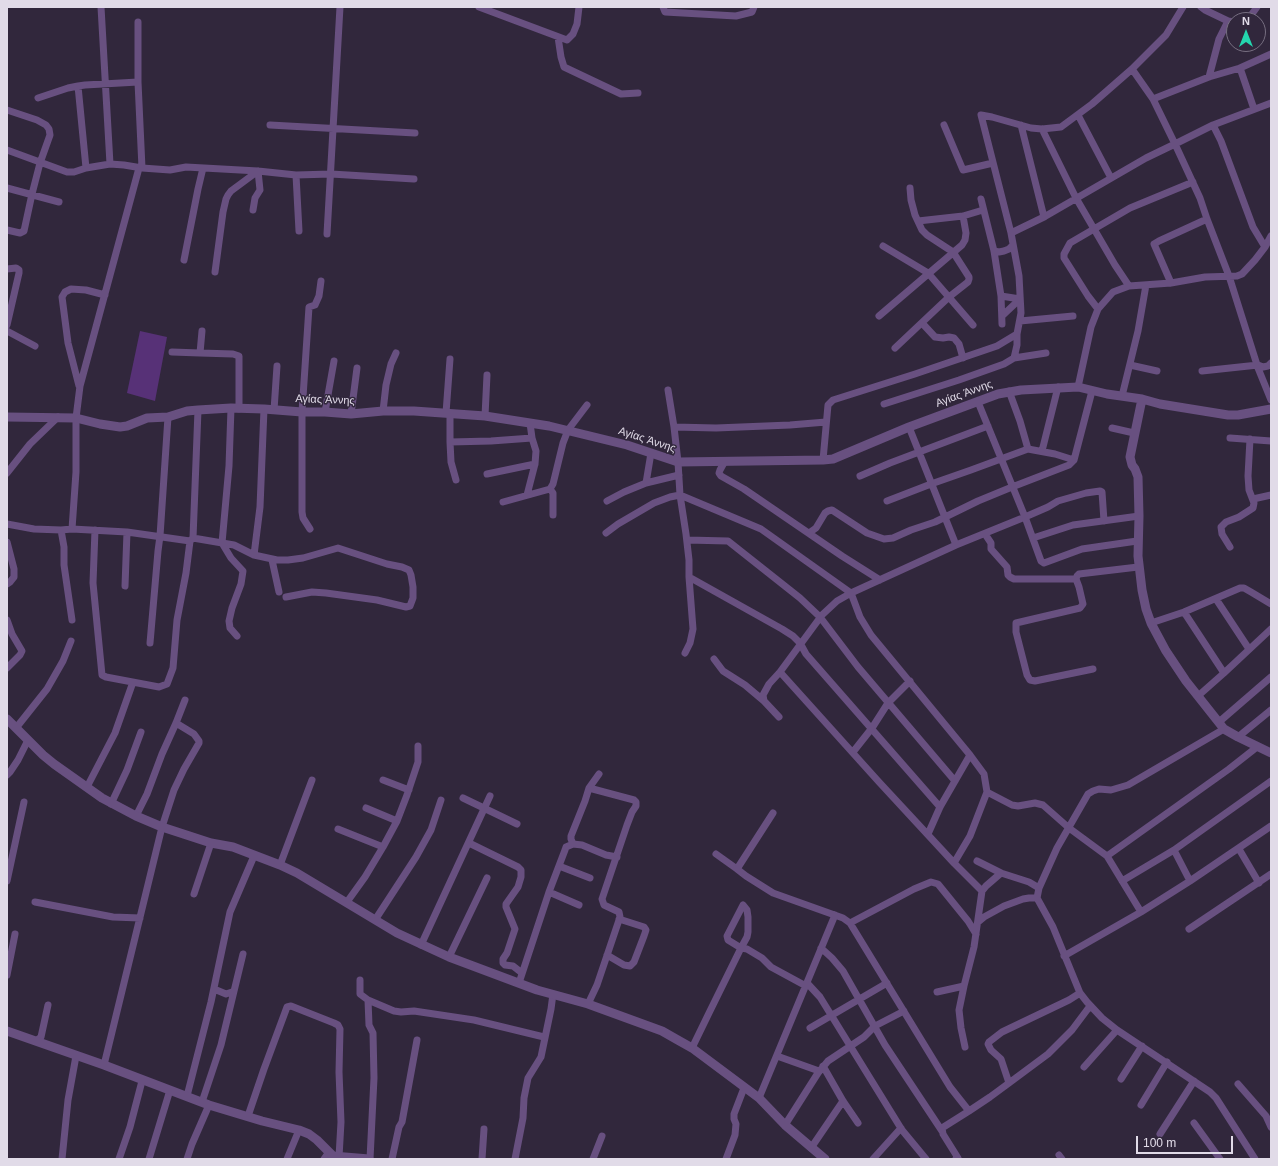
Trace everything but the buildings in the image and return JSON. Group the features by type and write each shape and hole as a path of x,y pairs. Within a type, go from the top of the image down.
{"street":[{"path":"101,7 110,164"},
{"path":"327,234 340,7"},
{"path":"479,7 567,40 573,34 577,24 579,7"},
{"path":"664,7 665,12 736,16 752,12 754,7"},
{"path":"1014,358 1020,321 1019,276 1011,233 981,115 1042,129 1061,127 1092,104 1132,69 1166,35 1183,7"},
{"path":"1202,7 1205,10 1226,19"},
{"path":"72,529 76,472 76,418 80,386 141,168 138,82 138,22"},
{"path":"1210,77 1219,39 1226,28"},
{"path":"558,37 564,67 621,94 638,93"},
{"path":"1153,99 1210,77 1240,68 1271,54"},
{"path":"1240,68 1254,109"},
{"path":"1132,69 1153,99 1200,198 1229,276 1271,400"},
{"path":"38,98 78,86 138,82"},
{"path":"78,86 86,168"},
{"path":"1011,233 1044,217 1146,158 1213,125 1271,103"},
{"path":"7,110 37,120 46,125 49,129 50,135 40,163 24,231 20,233 7,230"},
{"path":"1078,115 1111,178"},
{"path":"270,125 415,133"},
{"path":"944,125 963,170 992,163"},
{"path":"1021,125 1044,217"},
{"path":"1213,125 1221,141 1253,227 1265,247"},
{"path":"1042,129 1076,198 1129,286"},
{"path":"7,150 67,172 74,172 86,168 110,164 170,170 186,167 258,171 296,175 331,174 414,179"},
{"path":"184,260 203,168"},
{"path":"252,210 255,198 260,190 258,171"},
{"path":"215,272 223,212 228,194 258,171"},
{"path":"296,175 299,231"},
{"path":"1098,309 1064,258 1064,254 1070,243 1117,214 1193,182"},
{"path":"7,188 59,202"},
{"path":"895,348 949,297 968,282 969,279 952,252 922,230 911,200 910,188"},
{"path":"981,199 994,251 1002,296 1002,324"},
{"path":"918,221 963,216 983,210"},
{"path":"878,316 962,245 965,240 966,233 963,216"},
{"path":"1171,283 1154,244 1207,219"},
{"path":"1078,387 1090,327 1098,309 1113,292 1129,286 1171,283 1205,276 1237,276 1242,274 1256,260 1271,236"},
{"path":"994,251 999,252 1009,250 1013,245"},
{"path":"883,246 928,273 973,325"},
{"path":"7,269 16,268 19,270 19,273 7,325"},
{"path":"310,529 305,522 302,512 302,412 309,307 315,305 319,296 321,282"},
{"path":"1122,396 1130,365 1146,285"},
{"path":"80,386 68,343 62,297 65,292 71,290 86,290 105,295"},
{"path":"1002,296 1020,300"},
{"path":"1002,316 1020,300"},
{"path":"1020,321 1073,316"},
{"path":"922,323 935,337 954,338 959,344 963,358"},
{"path":"7,331 35,346"},
{"path":"200,354 202,332"},
{"path":"823,460 828,405 833,400 997,346 1017,334"},
{"path":"172,352 233,354 239,356 222,543 231,558 243,571 241,584 229,621 230,628 237,636"},
{"path":"383,411 386,385 391,364 396,353"},
{"path":"884,404 959,380 1004,364 1014,358 1046,353"},
{"path":"450,359 448,414 451,462 456,480"},
{"path":"325,412 334,361"},
{"path":"1202,371 1258,365 1268,366 1271,363"},
{"path":"1130,365 1158,371"},
{"path":"274,410 277,366"},
{"path":"351,414 357,368"},
{"path":"485,416 487,375"},
{"path":"1042,451 1058,387"},
{"name":"Αγίας Άννης","path":"7,416 76,418 120,427 127,426 147,418 168,416 198,410 235,408 351,414 383,411 414,411 485,416 549,426 613,441 678,462 823,460 841,456 909,427 1009,391 1078,387 1142,399 1160,404 1228,415 1238,415 1271,409"},
{"path":"668,390 674,427 680,495 689,560 693,629 690,643 685,653"},
{"path":"809,533 816,528 825,513 832,510 867,533 884,538 893,538 935,522 978,501 1069,465 1074,460 1092,390"},
{"path":"1009,391 1028,449"},
{"path":"1142,399 1130,457 1138,477 1138,567 1146,609 1151,623 1166,651 1198,696 1222,725 1238,738 1271,753"},
{"path":"978,402 1025,517 1041,561 1044,563 1082,549 1137,541"},
{"path":"504,502 550,489 553,484 563,443 568,430 587,405"},
{"path":"254,555 260,507 264,409"},
{"path":"95,530 93,583 102,675 159,687 167,684 173,668 177,620 191,539 198,410"},
{"path":"150,643 160,536 168,416"},
{"path":"7,473 30,444 58,417"},
{"path":"674,427 716,428 826,422"},
{"path":"527,495 535,464 536,451 530,423"},
{"path":"860,476 918,452 988,426"},
{"path":"909,427 956,545"},
{"path":"1112,428 1134,433"},
{"path":"450,442 532,438"},
{"path":"1230,438 1271,441"},
{"path":"1230,547 1222,534 1221,527 1226,522 1253,508 1254,502 1248,476 1250,439"},
{"path":"887,501 1028,449 1042,451 1074,460"},
{"path":"646,483 651,453"},
{"path":"724,461 720,470 721,476 744,489 880,580"},
{"path":"487,474 535,464"},
{"path":"607,501 646,483 679,475"},
{"path":"550,489 553,493 553,515"},
{"path":"764,701 764,691 780,672 820,617 830,607 850,593 956,545 1048,507 1058,501 1086,493 1102,492 1104,521"},
{"path":"606,533 618,524 654,504 670,497 680,495 762,530 850,593 860,617 870,635 910,681 984,774 987,792 970,836 954,863"},
{"path":"1253,499 1271,495"},
{"path":"1033,538 1073,525 1139,516"},
{"path":"7,528 7,524 34,529 72,529 127,532 191,539 234,545 254,555 272,560 302,558 338,548 409,570 413,587 413,598 410,606 406,607 377,600 326,593 312,592 286,597"},
{"path":"61,530 64,547 64,565 72,620"},
{"path":"125,586 127,532"},
{"path":"985,534 991,543 991,549 1007,567 1008,575 1014,579 1076,579"},
{"path":"687,540 728,541 800,598 820,617 858,667 955,781"},
{"path":"7,542 14,569 14,577 7,584"},
{"path":"272,560 279,592"},
{"path":"1076,579 1079,574 1138,567"},
{"path":"689,577 793,636 806,654 940,807"},
{"path":"1076,579 1083,604 1082,607 1016,623 1016,632 1027,675 1030,680 1035,681 1094,669"},
{"path":"1151,623 1184,612 1240,588 1244,588 1271,604"},
{"path":"1216,599 1250,649"},
{"path":"1184,612 1224,673"},
{"path":"7,620 12,634 22,651 7,668"},
{"path":"1198,696 1271,629"},
{"path":"16,728 47,689 63,661 71,641"},
{"path":"714,659 723,671 745,685 764,701 778,717"},
{"path":"780,672 879,782 982,891"},
{"path":"1255,1159 1216,1098 1210,1092 1117,1030 1090,1006 1080,993 1053,927 1037,898 1039,888 1057,848 1088,794 1099,789 1111,790 1128,785 1222,725 1249,695 1271,677"},
{"path":"853,752 872,728 888,703 910,681"},
{"path":"87,787 115,733 133,682"},
{"path":"136,816 147,794 185,700"},
{"path":"1238,738 1271,710"},
{"path":"7,719 43,755 111,804 136,816 162,827 211,843 234,848 280,865 297,873 347,902 397,933 449,957 537,990 588,1004 662,1031 692,1048 759,1098 785,1125 825,1159"},
{"path":"104,1065 162,827 174,790 184,769 199,744 199,741 194,734 176,723"},
{"path":"111,804 127,770 141,732"},
{"path":"7,775 18,760 28,740"},
{"path":"347,902 365,877 397,821 418,762 418,746"},
{"path":"1107,856 1218,777 1257,747"},
{"path":"928,834 940,807 970,755"},
{"path":"572,844 571,836 589,788 599,774"},
{"path":"280,865 312,780"},
{"path":"383,780 409,790"},
{"path":"1122,881 1174,850 1271,781"},
{"path":"588,1004 597,985 619,919 619,912 604,905 602,899 632,812 636,806 636,802 634,800 589,788"},
{"path":"987,792 1012,806 1035,803 1040,804 1107,856 1141,912"},
{"path":"421,945 490,796"},
{"path":"463,798 517,824"},
{"path":"375,920 416,857 431,830 441,800"},
{"path":"7,881 24,802"},
{"path":"366,808 397,821"},
{"path":"737,869 773,813"},
{"path":"1064,956 1141,912 1239,849 1271,826"},
{"path":"338,830 383,847"},
{"path":"194,894 211,843"},
{"path":"469,843 518,867 521,870 518,888 506,904 515,929 507,953 503,959 503,963 505,965 512,966 522,973"},
{"path":"519,983 549,892 566,847 572,844 582,845 606,855 617,857"},
{"path":"1239,849 1259,883"},
{"path":"1174,850 1190,881"},
{"path":"716,854 772,893 843,918 850,923 950,1087 969,1111"},
{"path":"187,1096 214,989 230,912 254,856"},
{"path":"977,861 1001,873 1029,882 1039,888"},
{"path":"559,866 590,878"},
{"path":"965,1047 959,1010 974,947 982,891 1001,873"},
{"path":"1189,929 1271,874"},
{"path":"449,957 487,878"},
{"path":"850,923 914,889 931,882 938,884 968,921 976,934"},
{"path":"549,892 579,905"},
{"path":"978,922 1004,906 1023,899 1037,898"},
{"path":"35,902 113,917 140,918"},
{"path":"692,1048 741,948 748,932 747,910 743,905 727,936 728,940 741,948 748,949 762,958 771,967 806,984 820,997 901,1128 923,1158"},
{"path":"759,1098 778,1056 835,915"},
{"path":"607,955 624,965 630,966 634,962 646,930 619,919"},
{"path":"7,975 15,934"},
{"path":"821,948 838,965 860,999 885,1045 942,1131 958,1158 956,1159"},
{"path":"188,1159 206,1104 232,992 243,954"},
{"path":"360,980 360,994 368,1000 394,1011 414,1011 474,1020 544,1037"},
{"path":"810,1028 887,983"},
{"path":"937,992 964,986"},
{"path":"214,989 226,994 232,992"},
{"path":"1009,1082 1002,1059 991,1050 988,1044 989,1042 1002,1032 1069,1000 1080,993"},
{"path":"515,1159 528,1078 540,1057 553,994"},
{"path":"7,1031 104,1065 142,1081 206,1104 299,1130 309,1134 317,1140 326,1156 369,1159 374,1078 373,1033 369,1025 368,1000"},
{"path":"36,1042 42,1037 48,1005"},
{"path":"248,1116 287,1007 291,1006 334,1023 338,1025 340,1029 339,1066 341,1122 339,1157"},
{"path":"942,1131 942,1128 990,1097 1048,1054 1072,1030 1090,1006"},
{"path":"785,1125 821,1068 828,1061 864,1037 875,1026 904,1011"},
{"path":"1084,1067 1117,1030"},
{"path":"392,1159 399,1127 402,1122 417,1040"},
{"path":"1121,1079 1142,1046"},
{"path":"62,1159 68,1100 76,1056"},
{"path":"778,1056 821,1068 858,1123"},
{"path":"1141,1105 1167,1062"},
{"path":"119,1159 130,1127 142,1081"},
{"path":"1160,1134 1194,1081"},
{"path":"1238,1084 1266,1116 1271,1126"},
{"path":"726,1159 735,1135 736,1124 734,1114 744,1088"},
{"path":"148,1159 170,1090"},
{"path":"811,1148 842,1101"},
{"path":"1194,1123 1220,1159"},
{"path":"873,1159 901,1128"},
{"path":"482,1159 484,1129"},
{"path":"287,1159 299,1130"},
{"path":"593,1159 602,1136"}],"shaded area":[{"path":"140,331 167,337 155,401 127,393"}]}
